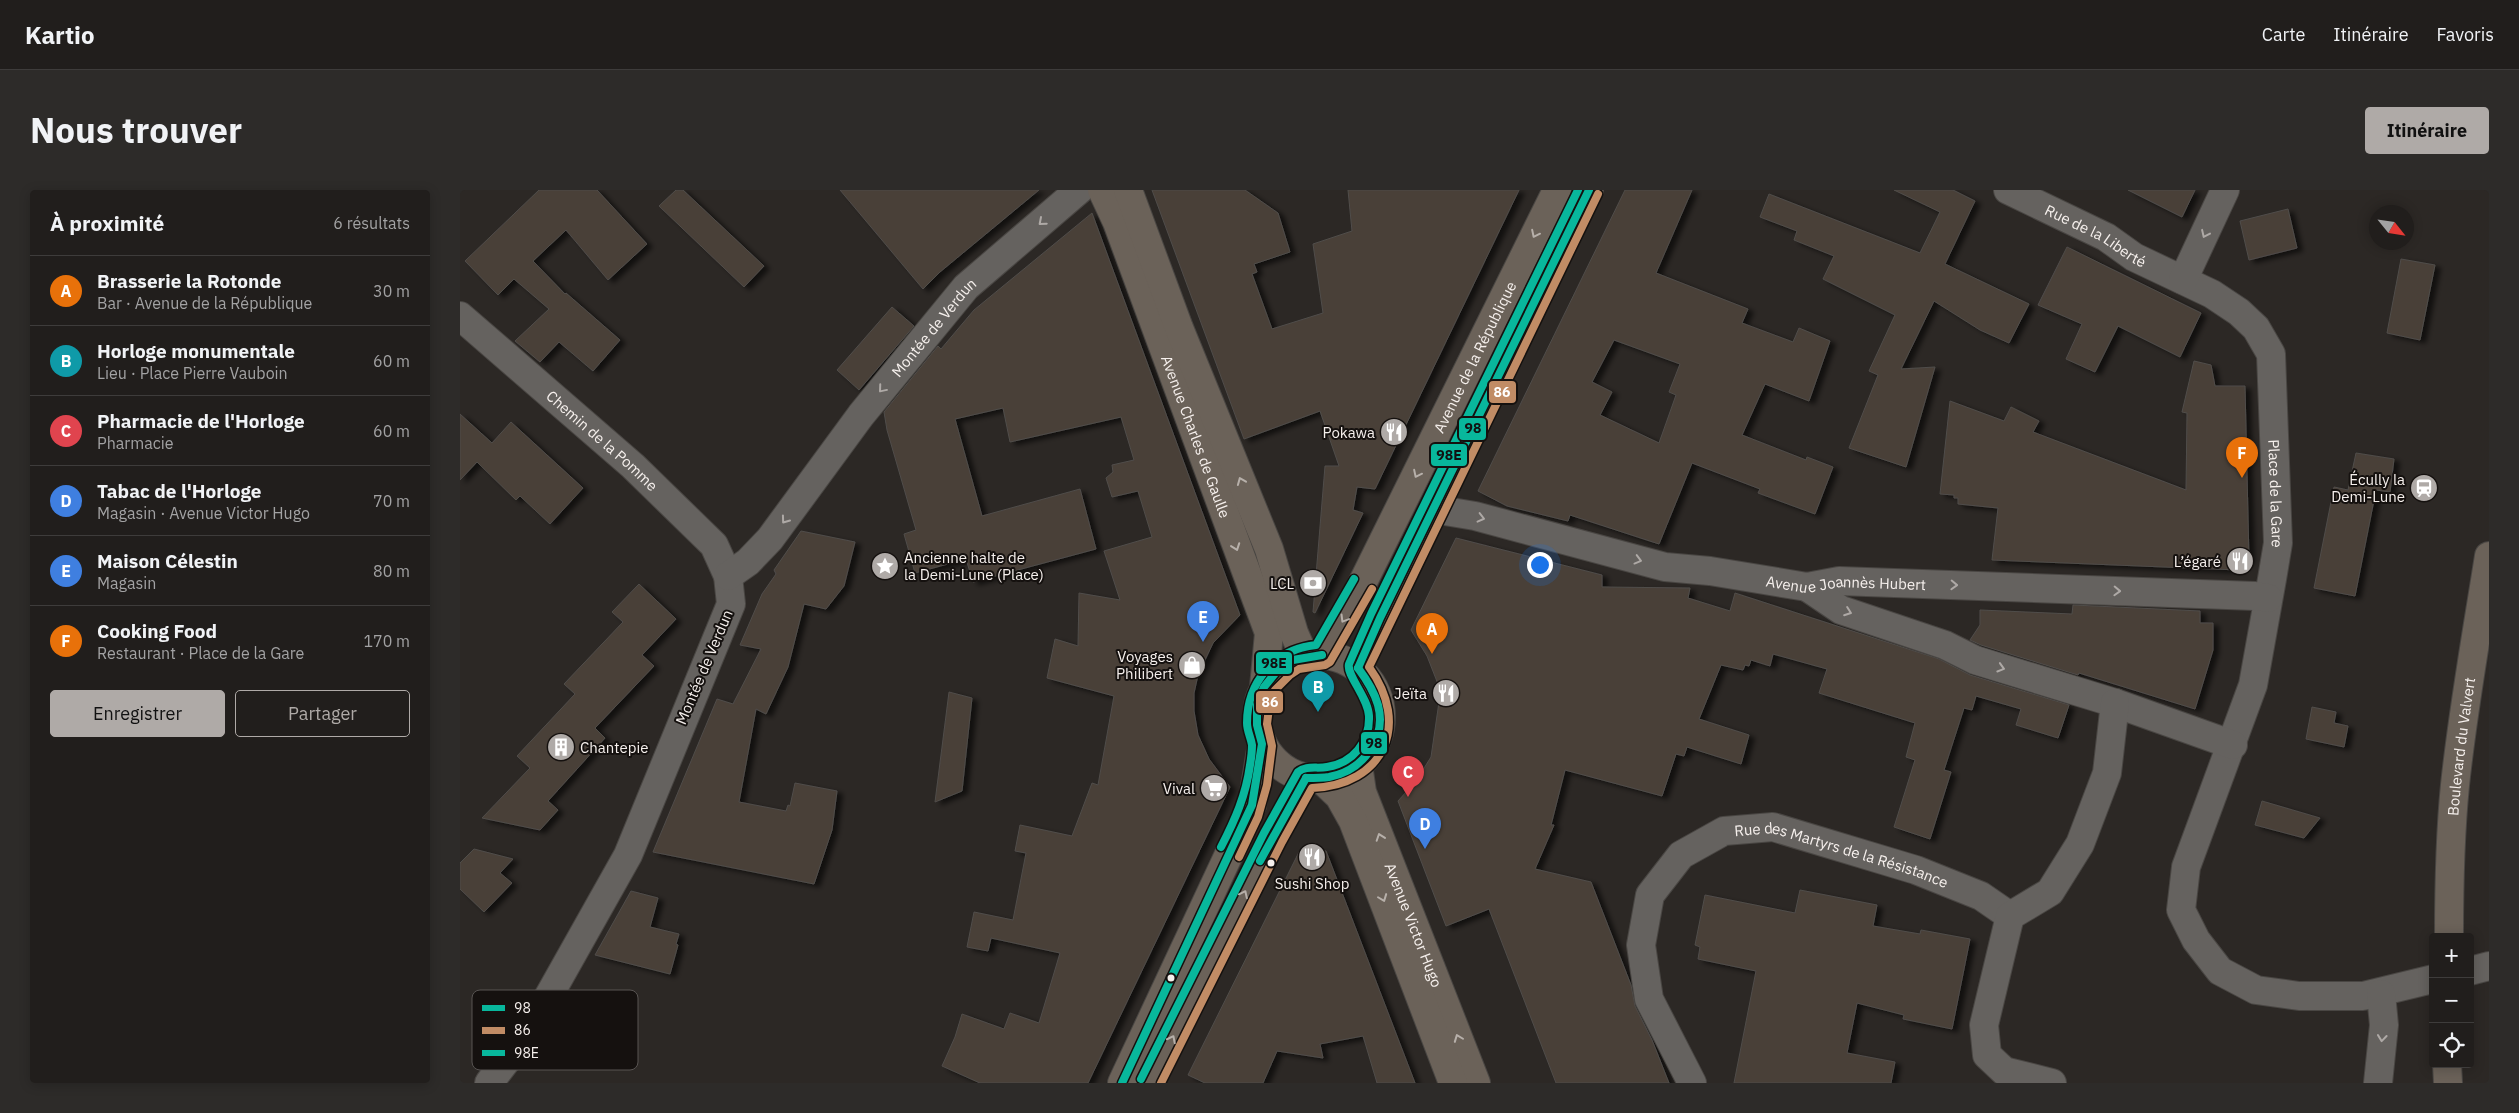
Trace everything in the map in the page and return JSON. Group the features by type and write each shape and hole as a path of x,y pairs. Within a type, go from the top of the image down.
{"main road":[{"name":"Avenue Charles de Gaulle","path":"1102,190 1117,222 1269,633 1264,687"},
{"name":"Avenue Charles de Gaulle","path":"1128,190 1184,340 1269,549 1294,633 1301,648 1315,656"},
{"name":"Avenue de la République","path":"1315,656 1356,596 1557,190"},
{"name":"Avenue de la République","path":"1358,668 1433,509 1589,190"},
{"name":"Boulevard du Valvert","path":"2448,933 2449,878 2456,777 2467,691 2489,556"},
{"path":"1122,1083 1252,805 1262,744 1257,725 1257,705 1264,687 1277,671 1293,660 1315,656 1345,660 1358,668 1369,680 1378,697 1381,716 1378,734 1370,752 1358,766 1346,773 1313,779 1280,766 1262,744"},
{"name":"Avenue Victor Hugo","path":"1358,766 1362,792 1476,1083"},
{"path":"1150,1083 1269,844 1313,779"},
{"name":"Avenue Victor Hugo","path":"1313,779 1338,796 1353,822 1453,1083"}],"street":[{"name":"Montée de Verdun","path":"552,990 628,855 658,784 671,746 731,604 728,576 748,562 770,540 861,414 966,287 1079,190"},
{"path":"1116,190 1135,234 1165,317 1184,340"},
{"name":"Rue de la Liberté","path":"2008,190 2106,237 2134,257 2183,280"},
{"path":"2183,280 2225,190"},
{"name":"Place de la Gare","path":"2183,280 2212,294 2239,312 2256,328 2271,354 2278,543 2253,685 2233,745 2186,867 2181,910 2196,940 2220,971 2256,990 2299,996 2363,996 2381,994 2429,980"},
{"name":"Chemin de la Pomme","path":"460,316 633,466 714,545 728,576"},
{"name":"Avenue Joannès Hubert","path":"1433,509 1476,516 1665,567 1710,571 1807,587 1839,581 2268,598"},
{"path":"1807,587 1841,610 1945,645 1976,660 2115,703 2233,745"},
{"path":"2052,1083 2004,1071 1988,1055 1984,1025 2010,916 2050,892 2080,844 2107,773 2115,703"},
{"name":"Rue des Martyrs de la Résistance","path":"1692,1083 1649,999 1641,946 1650,895 1680,855 1724,831 1773,827 1916,870 1981,896 2010,916"},
{"path":"2474,970 2489,966"},
{"path":"2378,1083 2384,1025 2381,994"},
{"name":"Montée de Verdun","path":"489,1083 499,1070"}],"building":[{"path":"539,190 597,190 647,244 608,280 566,230 533,261 565,294 620,340 593,371 559,342 540,362 515,341 549,309 514,279 498,295 465,261"},
{"path":"676,190 683,190 764,266 744,287 659,206"},
{"path":"840,190 1039,190 940,272 923,289"},
{"path":"1152,190 1245,190 1278,213 1290,252 1254,264 1257,272 1252,274 1272,329 1323,313 1313,244 1352,231 1348,190 1519,190 1375,489 1357,487 1353,510 1363,513 1315,613 1313,612 1325,466 1339,466 1320,411 1244,439"},
{"path":"1625,190 1692,190 1656,273 1748,309 1742,323 1793,342 1799,328 1830,341 1809,401 1765,384 1742,435 1806,460 1807,457 1833,467 1815,514 1758,493 1760,489 1692,463 1659,544 1570,515 1568,521 1507,506 1478,491","holes":["1614,340 1680,364 1669,392 1676,395 1659,443 1600,415 1612,392 1592,382"]},
{"path":"1894,190 1953,190 1975,201 1945,264 2029,304 2009,343 1980,330 1934,301 1901,369 1935,367 1906,467 1849,448 1878,375 1869,371 1895,315 1823,279 1834,256 1794,240 1797,231 1760,217 1769,194 1920,253 1940,212"},
{"path":"2128,190 2195,190 2182,217"},
{"path":"2288,209 2297,248 2249,260 2240,221"},
{"path":"1092,213 1240,615 1213,643 1198,675 1194,693 1194,711 1198,735 1209,759 1230,787 1088,1083 980,1083 942,1066 955,1037 962,1014 1004,1029 1010,1013 1039,1023 1060,953 991,938 988,951 967,947 974,912 1013,920 1026,853 1015,851 1020,825 1072,836 1092,783 1098,785 1114,696 1047,678 1055,639 1078,646 1079,593 1120,600 1104,551 1152,537 1138,491 1112,497 1106,478 1113,472 1112,465 1134,460 1121,417 1010,442 1003,408 955,419 982,516 1080,489 1096,549 973,582 966,559 915,573 904,534 916,530 887,430 884,412 938,346 941,349 974,310"},
{"path":"2067,247 2201,313 2180,357 2118,326 2095,372 2066,359 2082,324 2038,305"},
{"path":"2401,259 2435,265 2420,340 2387,333"},
{"path":"892,307 914,326 859,390 837,370"},
{"path":"2194,361 2211,365 2215,386 2245,386 2249,560 2238,570 1992,560 1998,508 1958,504 1958,498 1954,498 1954,495 1940,494 1950,401 2004,421 2011,407 2039,421 2033,432 2186,490 2187,413 2182,412"},
{"path":"460,414 492,443 511,422 583,488 550,524 520,496 516,500 477,462 460,480"},
{"name":"Écully la Demi-Lune","path":"2356,453 2394,459 2390,492 2376,490 2355,596 2314,588 2334,487 2348,490"},
{"path":"801,531 855,542 844,586 826,609 804,604 788,667 766,714 756,709 739,802 786,811 788,805 790,806 795,783 837,791 832,830 814,884 653,852 717,699 733,704 761,649 740,645 762,594 776,574 774,570"},
{"path":"1456,538 1602,575 1602,587 1690,588 1688,598 1730,611 1735,593 1939,659 1970,675 2069,705 2058,738 2016,725 2021,709 1976,696 1972,710 1964,708 1944,770 1951,772 1930,839 1894,827 1915,760 1906,757 1915,723 1819,693 1827,669 1773,654 1770,666 1751,660 1749,666 1745,665 1743,670 1721,665 1699,719 1749,735 1741,764 1687,747 1684,756 1676,754 1662,796 1565,770 1551,825 1554,825 1535,869 1591,882 1631,985 1635,1006 1652,1040 1669,1083 1556,1083 1489,909 1446,926 1398,801 1416,781 1431,757 1439,702 1438,684 1427,656 1411,630"},
{"name":"Chantepie","path":"639,584 676,619 642,655 654,666 595,728 605,738 548,801 558,810 540,830 482,818 530,768 517,756 575,694 564,684 623,622 612,612"},
{"path":"2073,605 2200,611 2200,623 2213,623 2213,650 2195,709 2079,673 2078,675 1970,640 1980,625 1980,610 2072,614"},
{"path":"949,692 972,698 962,791 935,802"},
{"path":"2312,707 2336,712 2334,723 2348,726 2344,747 2306,739"},
{"path":"2262,801 2320,818 2304,838 2255,825"},
{"path":"474,849 513,859 500,873 512,883 484,912 460,889 460,863"},
{"path":"1300,850 1326,851 1415,1083 1377,1083 1363,1036 1320,1044 1323,1058 1277,1051 1263,1083 1205,1083 1188,1075"},
{"path":"1800,890 1877,905 1873,926 1920,934 1921,930 1970,939 1952,1029 1903,1019 1904,1015 1857,1003 1847,1053 1895,1062 1891,1083 1734,1083 1756,971 1698,959 1700,947 1695,945 1705,895 1795,913"},
{"path":"631,891 658,898 650,927 679,934 670,974 595,955"}],"transit line":[{"name":"98E","path":"1141,1079 1264,833 1298,772 1308,768 1336,765 1345,761 1363,743 1369,725 1368,709 1351,674 1349,664 1371,614 1578,190"},
{"name":"98","path":"1358,668 1380,618 1589,190"},
{"name":"86","path":"1161,1083 1282,842 1312,788 1337,784 1357,776 1373,764 1383,748 1388,730 1388,710 1382,689 1369,667 1598,194"},
{"name":"98E","path":"1221,847 1231,827 1246,787 1252,745 1247,726 1248,708 1258,681 1266,670 1288,653 1316,645 1354,579"},
{"name":"86","path":"1239,857 1258,817 1267,785 1272,746 1267,724 1270,700 1275,690 1299,669 1325,665 1330,662 1372,589"},
{"name":"98","path":"1122,1083 1252,805 1262,744 1257,725 1257,705 1264,687 1277,671 1293,660 1322,655"},
{"name":"98","path":"1306,778 1321,778 1341,774 1361,761 1375,741 1379,730 1378,705 1370,686 1358,668"},
{"name":"98","path":"1260,861 1306,778"}],"place":[{"name":"Pokawa","path":"1394,432"},
{"name":"Cooking Food","path":"2242,478"},
{"name":"Écully la Demi-Lune","path":"2424,488"},
{"name":"L’égaré","path":"2240,561"},
{"name":"Ancienne halte de la Demi-Lune (Place)","path":"885,566"},
{"name":"LCL","path":"1313,583"},
{"name":"Maison Célestin","path":"1203,642"},
{"name":"Brasserie la Rotonde","path":"1432,654"},
{"name":"Voyages Philibert","path":"1192,665"},
{"name":"Jeïta","path":"1446,693"},
{"name":"Horloge monumentale","path":"1318,712"},
{"name":"Chantepie","path":"561,747"},
{"name":"Vival","path":"1214,788"},
{"name":"Pharmacie de l'Horloge","path":"1408,797"},
{"name":"Tabac de l'Horloge","path":"1425,849"},
{"name":"Sushi Shop","path":"1312,857"}]}
